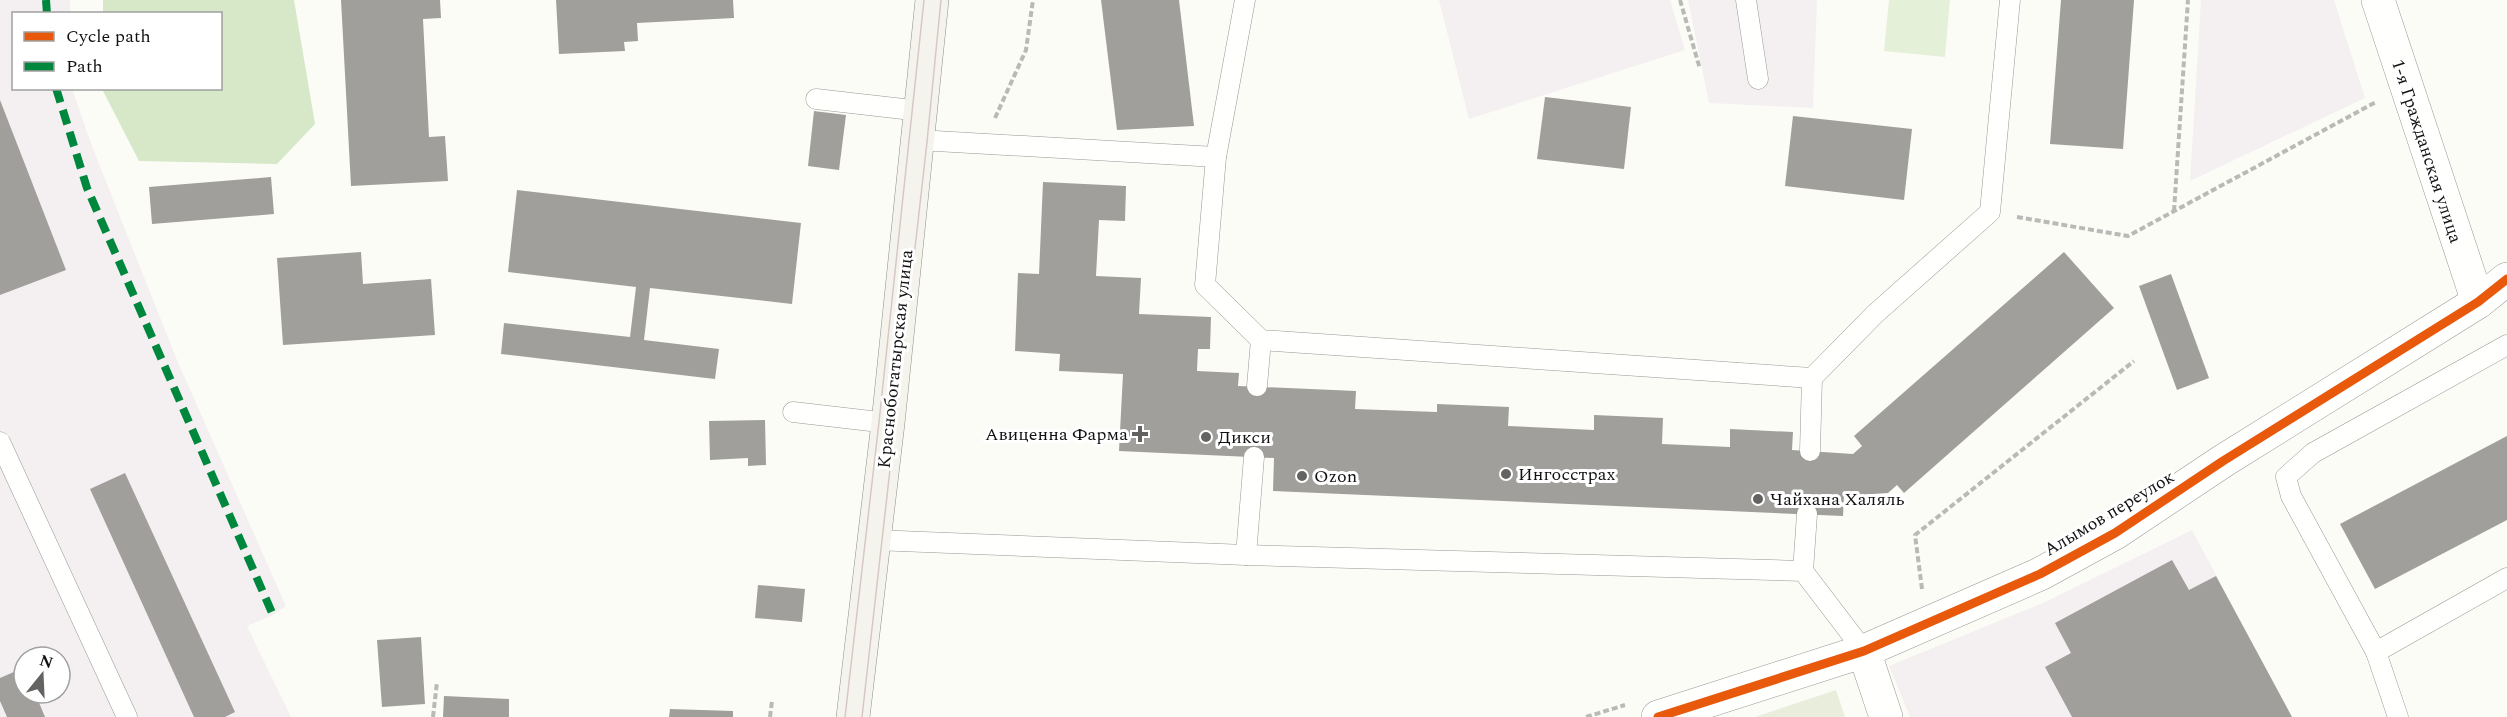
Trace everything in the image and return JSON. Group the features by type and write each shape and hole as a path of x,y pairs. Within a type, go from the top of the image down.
{"main road":[{"name":"Краснобогатырская улица","path":"854,717 888,423 932,0"}],"street":[{"name":"1-я Гражданская улица","path":"2378,0 2478,302"},
{"name":"Алымов переулок","path":"1658,717 1864,651 2040,574 2115,533 2223,461 2478,302 2507,279"},
{"path":"1864,651 1886,717"}],"lane":[{"path":"1245,0 1216,157 1205,285 1261,340 1812,378"},
{"path":"1746,0 1758,79"},
{"path":"1810,451 1812,378 1875,314 1990,212 2010,0"},
{"path":"816,99 987,146 1216,157"},
{"path":"1257,386 1261,340"},
{"path":"2398,717 2376,652 2291,496 2286,477 2313,453 2507,345"},
{"path":"793,412 888,423"},
{"path":"0,442 127,717"},
{"path":"1246,555 1254,457"},
{"path":"1807,514 1803,571 1864,651"},
{"path":"874,540 1246,555 1803,571"},
{"path":"2376,652 2507,578"}],"path":[{"path":"987,146 994,120 1026,51 1033,0"},
{"path":"1680,0 1700,69"},
{"path":"2174,212 2188,0"},
{"path":"1990,212 2128,236 2406,85"},
{"path":"1927,623 1915,535 2134,361"},
{"path":"433,717 437,682"},
{"path":"770,717 772,701"}],"shaded area":[{"path":"0,0 70,0 70,12 12,12 12,90 72,90 92,146 177,360 286,606 273,615 247,626 291,717 0,717"},
{"path":"1439,0 1670,0 1685,50 1469,119"},
{"path":"1688,0 1817,0 1813,108 1709,103"},
{"path":"2201,0 2334,0 2365,98 2190,181"},
{"path":"2192,530 2292,717 1910,717 1889,666 2045,602"}],"green space":[{"path":"103,0 294,0 315,124 277,164 139,161 103,90 222,90 222,12 103,12"},
{"path":"1889,0 1950,0 1945,57 1884,51"},
{"path":"1836,690 1845,717 1755,717"}],"building":[{"path":"341,0 440,0 441,18 423,19 429,137 445,136 448,181 351,186"},
{"path":"556,0 733,0 734,18 637,23 638,41 624,42 625,51 559,54"},
{"path":"1101,0 1179,0 1194,126 1117,130"},
{"path":"2061,0 2134,0 2123,149 2050,144"},
{"path":"1545,97 1631,107 1624,169 1537,159"},
{"path":"0,100 66,270 0,295"},
{"path":"814,111 846,115 839,170 808,166"},
{"path":"1793,116 1912,129 1904,200 1785,186"},
{"path":"271,177 274,214 152,224 149,187"},
{"path":"1043,182 1126,186 1125,221 1099,220 1096,276 1141,278 1139,314 1211,317 1210,349 1198,349 1197,371 1239,373 1238,386 1356,391 1355,409 1437,412 1437,404 1509,407 1508,426 1594,430 1594,415 1663,418 1662,444 1730,447 1730,429 1793,432 1792,450 1853,454 1862,446 1854,436 2064,252 2114,308 1904,493 1897,485 1888,493 1844,496 1843,516 1273,491 1274,458 1119,451 1123,374 1059,371 1060,354 1015,351 1018,273 1039,274"},
{"path":"517,190 801,223 792,304 650,288 644,340 719,349 715,379 501,354 504,323 630,337 636,287 508,272"},
{"path":"361,252 363,284 431,279 435,335 283,345 277,258"},
{"path":"2171,274 2209,378 2177,390 2139,286"},
{"path":"765,420 766,465 748,466 748,458 710,460 709,421"},
{"path":"2507,436 2507,520 2375,589 2340,524"},
{"path":"125,473 235,712 225,717 194,717 90,489"},
{"path":"2172,560 2189,590 2216,576 2292,717 2072,717 2045,667 2071,653 2055,623"},
{"path":"758,585 805,589 802,622 755,618"},
{"path":"421,637 425,704 382,707 377,640"},
{"path":"12,673 12,705 40,705 45,717 7,717 0,701 0,678"},
{"path":"444,696 509,699 509,717 443,717"},
{"path":"670,709 733,711 733,717 669,717"}],"tram line":[{"path":"845,717 924,0"},
{"path":"862,717 941,0"}],"marked path":[{"path":"46,0 47,12"},
{"path":"57,90 87,188 273,615"}],"cycle path":[{"path":"1658,717 1864,651 2040,574 2115,533 2223,461 2478,302 2507,279"}],"place":[{"name":"Авиценна Фарма","path":"1140,434"},
{"name":"Дикси","path":"1206,437"},
{"name":"Ингосстрах","path":"1506,474"},
{"name":"Ozon","path":"1302,476"},
{"name":"Чайхана Халяль","path":"1758,499"}]}
